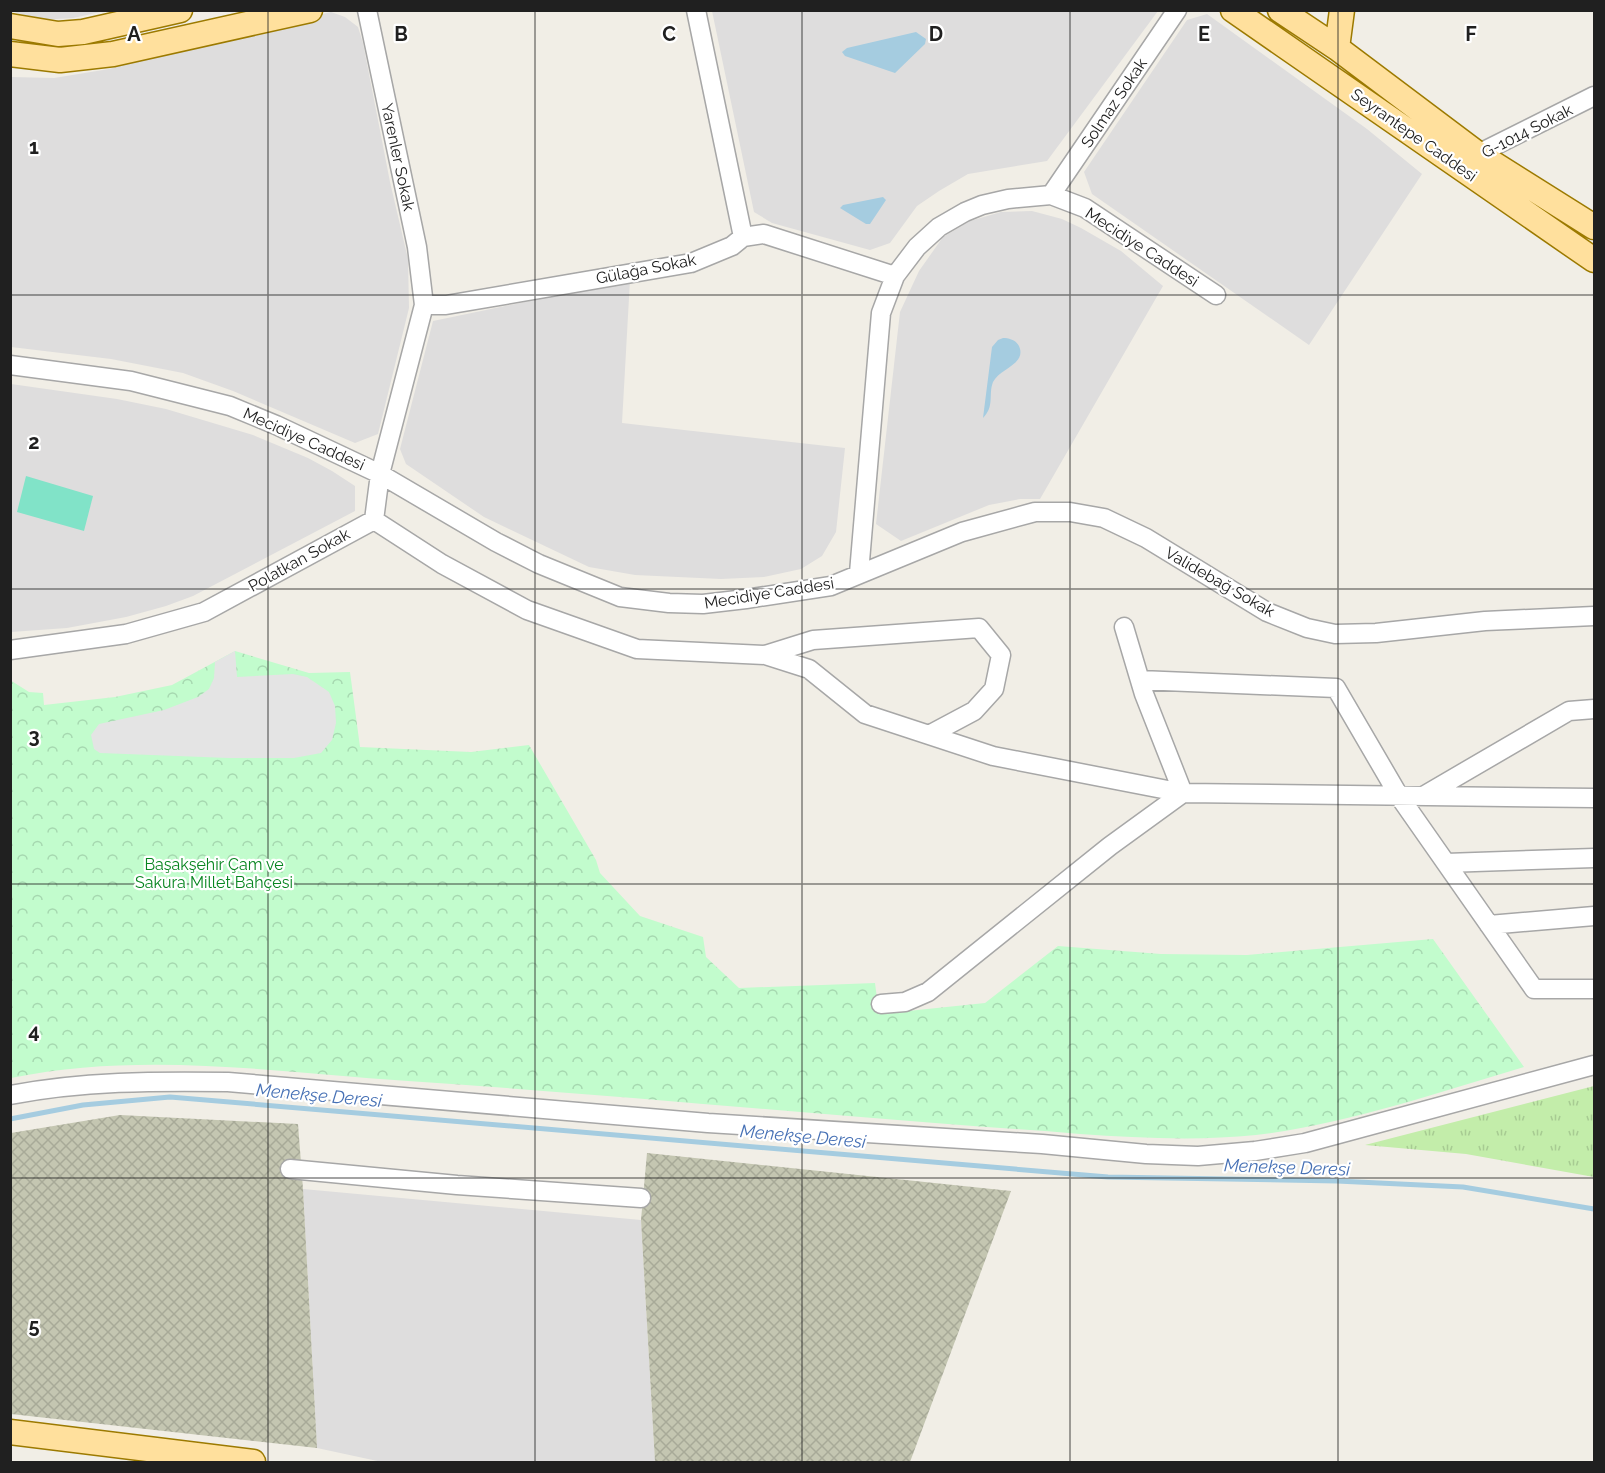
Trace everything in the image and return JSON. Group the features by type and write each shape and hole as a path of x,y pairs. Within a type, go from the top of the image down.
{"main road":[{"path":"10,26 58,34 83,32 180,10"},
{"path":"10,54 60,60 112,54 310,10"},
{"name":"Seyrantepe Caddesi","path":"1233,10 1473,163 1594,227"},
{"name":"Seyrantepe Caddesi","path":"1280,10 1337,48 1473,163 1594,260"},
{"path":"1337,48 1342,10"},
{"path":"10,1432 253,1462"}],"street":[{"name":"Yarenler Sokak","path":"367,10 417,247 424,305"},
{"path":"696,10 743,237"},
{"name":"Solmaz Sokak","path":"1051,195 1177,10"},
{"name":"G-1014 Sokak","path":"1473,163 1594,96"},
{"name":"Mecidiye Caddesi","path":"10,365 131,381 230,406 380,474 496,542 578,581 620,597 669,603 703,603 746,600 831,586 859,573 881,313 895,276 917,247 939,227 965,212 1008,199 1051,195 1084,208 1216,295"},
{"name":"Gülağa Sokak","path":"424,305 446,305 691,263 732,246 743,237 764,234 895,276"},
{"path":"424,305 380,474 374,520 442,564 527,610 637,648 765,655 809,669 866,714 929,735 993,756 1183,793 1594,798"},
{"name":"Validebağ Sokak","path":"859,573 962,532 1035,512 1070,512 1104,518 1146,538 1267,612 1307,628 1335,634 1376,633 1485,621 1594,616"},
{"name":"Polatkan Sokak","path":"10,650 126,634 204,612 374,520"},
{"path":"1124,627 1140,680 1183,793"},
{"path":"765,655 813,640 979,628 1000,655 994,689 974,711 929,735"},
{"path":"1140,680 1336,688 1399,796 1534,989 1594,989"},
{"path":"1423,796 1569,711 1594,709"},
{"path":"881,1004 905,1002 928,992 1110,846 1183,793"},
{"path":"1446,863 1594,858"},
{"path":"1489,925 1594,916"},
{"path":"10,1095 86,1084 151,1081 228,1082 708,1123 1198,1156 1255,1151 1305,1143 1594,1065"},
{"path":"290,1169 457,1185 641,1198"}],"shaded area":[{"path":"11,11 105,11 73,18 40,20"},
{"path":"712,11 1158,11 1047,161 968,174 917,206 890,243 870,250 772,223 754,212"},
{"path":"331,12 345,17 358,27 363,43 390,182 408,259 409,308 378,434 355,443 233,391 183,373 111,359 11,347 11,77 54,78 109,69 208,41"},
{"path":"1207,14 1367,129 1422,174 1309,345 1092,194 1084,172 1187,20"},
{"path":"1032,211 1062,219 1081,228 1121,251 1163,286 1040,499 1020,499 989,505 901,541 876,524 900,312 919,271 943,237 970,221 1001,212"},
{"path":"630,280 622,423 845,448 836,532 822,556 801,569 764,577 721,579 635,575 589,567 484,517 406,464 400,449 433,321"},
{"path":"11,384 117,399 166,409 253,435 308,458 355,486 355,511 193,596 166,606 126,617 67,628 11,632"},
{"path":"235,651 237,677 293,674 307,677 329,692 335,706 336,723 332,740 321,753 294,758 229,758 100,753 94,749 91,735 99,724 164,710 198,697 209,689 214,678 215,662"},
{"path":"120,1115 298,1124 317,1448 11,1414 11,1133"},
{"path":"647,1153 1011,1191 910,1462 655,1462 641,1220"},
{"path":"303,1189 641,1220 655,1462 382,1462 317,1448"}],"green space":[{"path":"26,476 93,496 84,531 17,512"},
{"name":"Başakşehir Çam ve Sakura Millet Bahçesi","path":"235,651 309,673 350,672 360,747 471,752 529,745 596,860 600,873 640,916 703,937 706,957 739,988 875,983 879,1014 985,1003 1058,946 1161,954 1247,955 1433,939 1524,1067 1358,1116 1256,1135 1190,1138 1080,1134 209,1066 110,1066 60,1070 11,1078 10,680 29,692 43,693 44,705 115,697 172,685"},
{"path":"1594,1086 1594,1177 1466,1154 1365,1145"}],"water":[{"path":"916,32 926,39 925,44 895,73 845,56 842,52 847,48"},
{"path":"883,197 886,200 870,224 866,224 840,208 843,205"},
{"path":"1003,338 1008,338 1018,344 1019,357 993,382 989,409 983,418 992,347"}],"waterway":[{"name":"Menekşe Deresi","path":"10,1119 83,1105 170,1097 1108,1177 1337,1181 1463,1187 1594,1209"}]}
